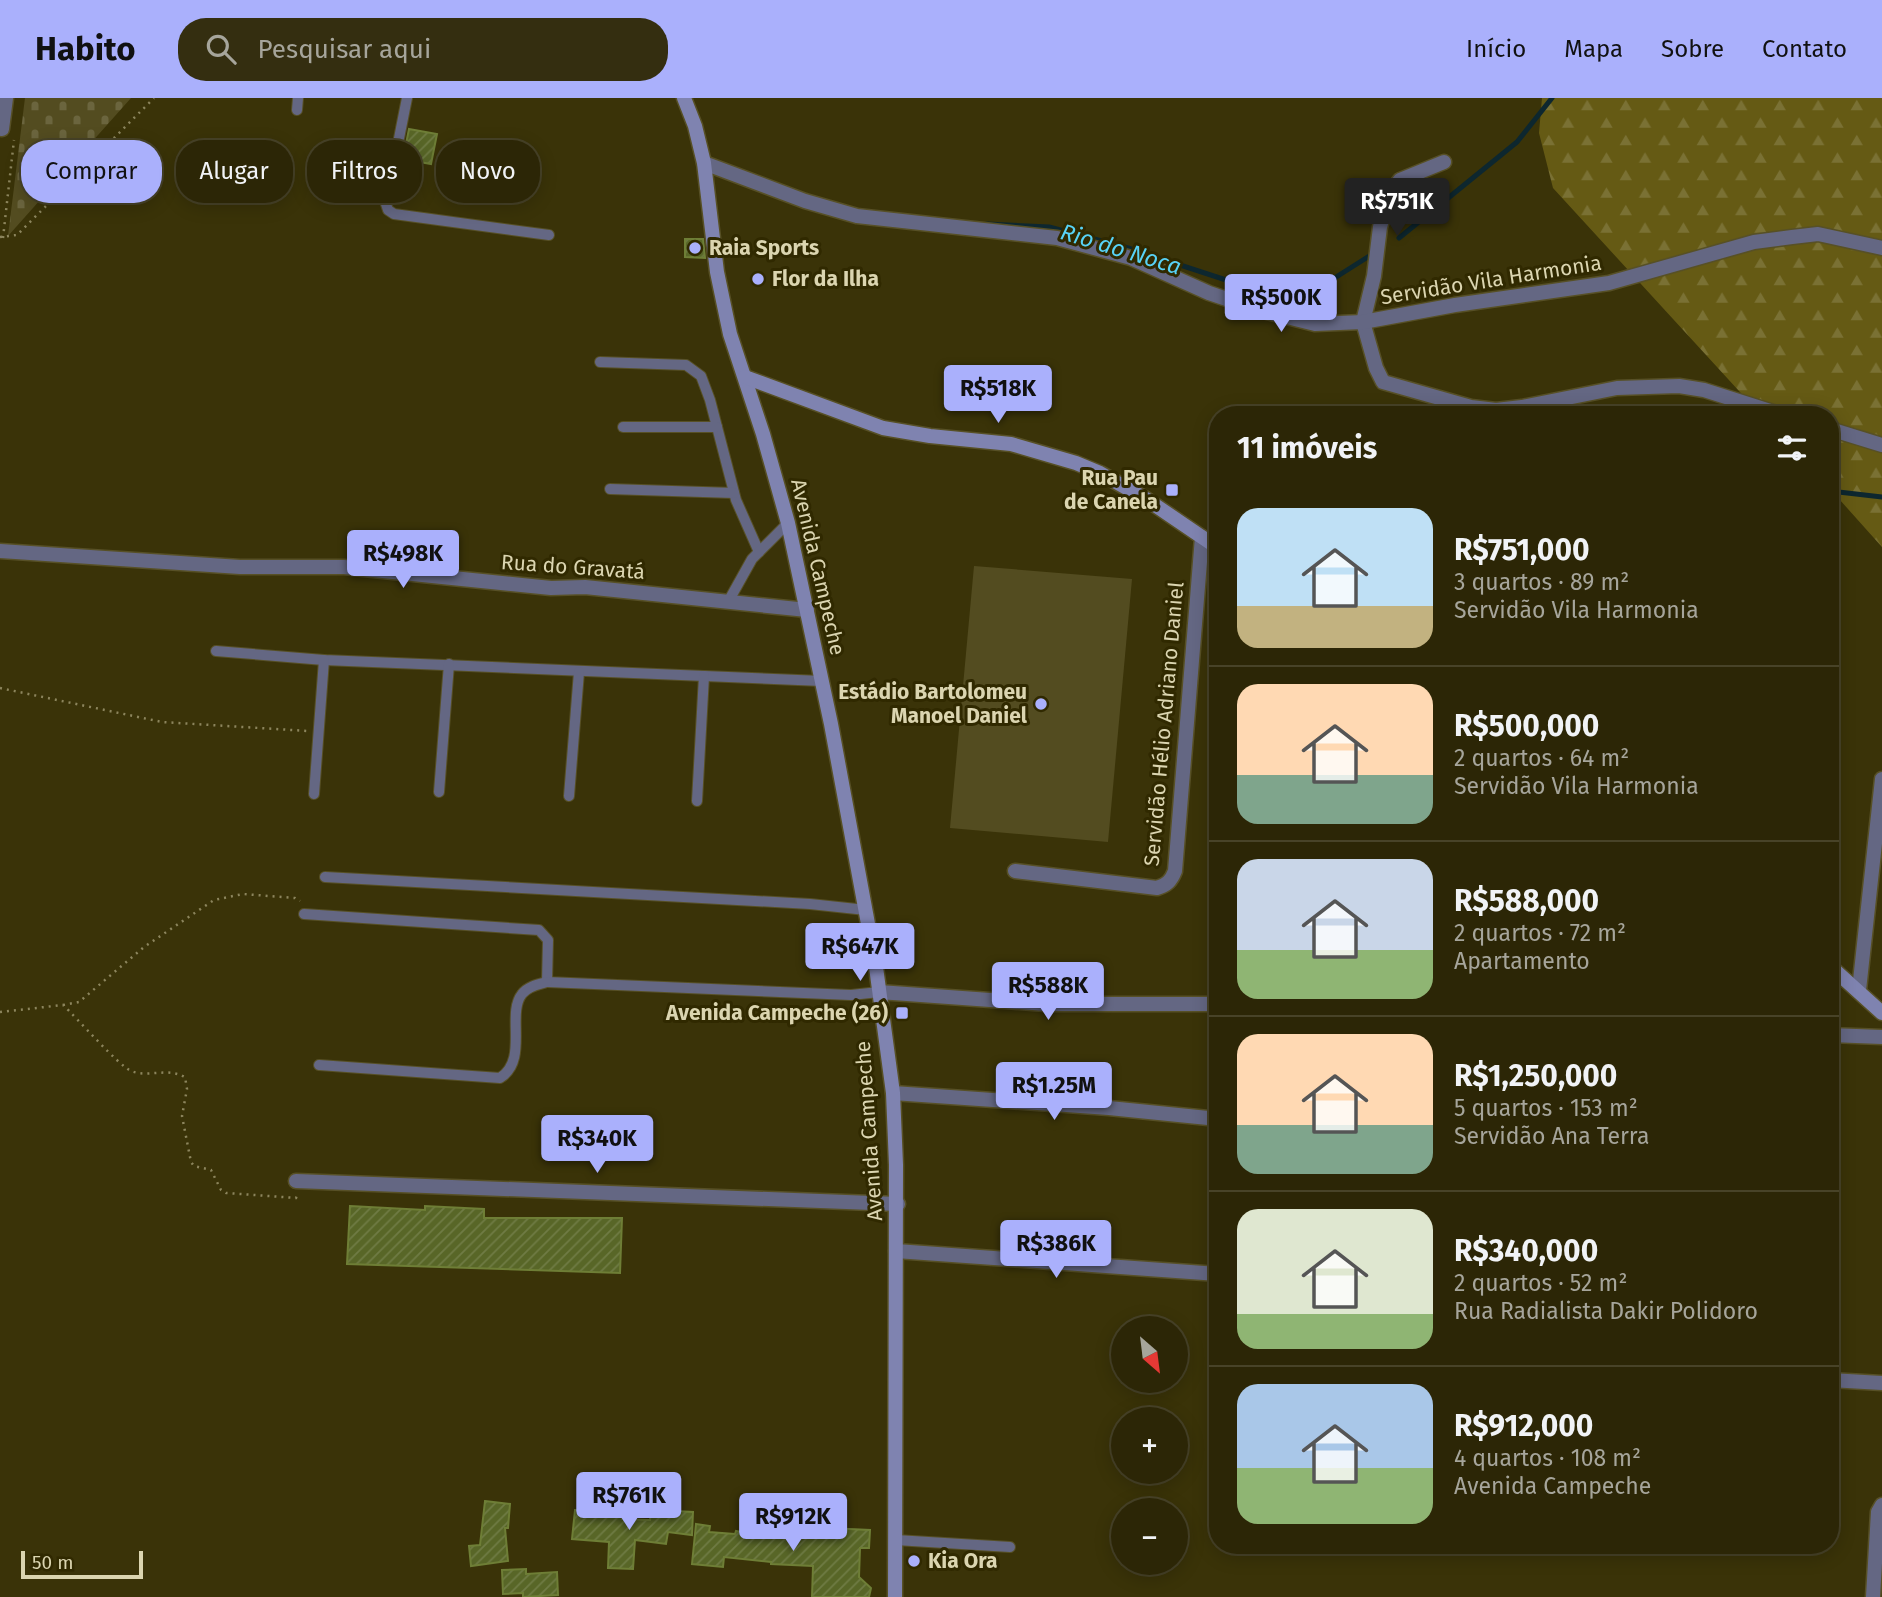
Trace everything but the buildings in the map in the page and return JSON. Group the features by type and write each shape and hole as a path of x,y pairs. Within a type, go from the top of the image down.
{"main road":[{"name":"Avenida Campeche","path":"684,98 695,126 704,163 717,272 730,334 788,523 807,610 866,910 878,992 892,1093 898,1204 895,1597"},
{"path":"745,377 883,428 919,435 1011,444 1076,463 1122,485 1209,542"},
{"path":"1839,973 1882,1013"}],"street":[{"path":"2,129 6,98"},
{"path":"1444,162 1401,180 1390,193 1363,322 1376,368 1383,382 1467,406"},
{"name":"Servidão Vila Harmonia","path":"704,163 840,212 1057,238 1131,258 1209,293 1282,317 1315,324 1363,322 1467,303 1609,283 1754,242 1818,234 1882,248"},
{"path":"1527,406 1617,388 1679,386 1704,390 1755,406"},
{"path":"1839,432 1882,445"},
{"name":"Servidão Hélio Adriano Daniel","path":"1015,871 1157,888 1166,886 1172,879 1175,871 1202,537"},
{"name":"Rua do Gravatá","path":"0,551 260,568 371,569 551,588 585,587 807,610"},
{"path":"1859,990 1882,779"},
{"path":"878,992 1046,1004 1209,1004"},
{"path":"1839,1035 1882,1037"},
{"path":"892,1093 1109,1108 1209,1118"},
{"path":"296,1181 898,1204"},
{"path":"896,1251 1209,1273"},
{"path":"1839,1381 1882,1383"},
{"path":"1873,1597 1878,1512 1882,1505"}],"lane":[{"path":"297,110 298,98"},
{"path":"407,98 386,204 388,210 394,214 549,235"},
{"path":"600,362 686,365 701,376 734,493 759,552"},
{"path":"623,427 717,427"},
{"path":"610,489 734,493"},
{"path":"728,601 752,559 788,523"},
{"path":"216,651 324,660 822,681"},
{"path":"314,794 324,660"},
{"path":"439,792 449,664"},
{"path":"569,796 579,672"},
{"path":"697,801 704,676"},
{"path":"325,877 810,904 866,910"},
{"path":"307,914 539,930 548,940 547,982"},
{"path":"319,1066 500,1078 508,1073 514,1063 517,1007 521,994 531,986 547,982 851,995 878,992"},
{"path":"896,1540 1010,1547"}],"path":[{"path":"2,129 14,139 1,238 18,235 155,98"},
{"path":"0,688 162,722 318,731"},
{"path":"0,1012 79,1002 144,947 214,900 243,894 295,898 302,902 307,914"},
{"path":"63,1005 131,1071 174,1071 185,1077 187,1088 182,1116 191,1162 194,1166 208,1167 221,1190 226,1193 296,1198 296,1181"}],"green space":[{"path":"25,98 131,98 94,140 21,140 21,203 37,203 8,236"},
{"path":"1542,98 1882,98 1882,547 1839,499 1839,406 1753,406 1553,188 1539,133"},
{"name":"Estádio Bartolomeu Manoel Daniel","path":"974,566 1132,579 1108,842 950,828"}],"waterway":[{"name":"Rio do Noca","path":"1399,238 1517,142 1552,98"},
{"name":"Rio do Noca","path":"987,224 1049,227 1128,248 1269,294 1303,298 1371,255"},
{"path":"1839,492 1882,497"}],"place":[{"name":"Raia Sports","path":"695,248"},
{"name":"Flor da Ilha","path":"758,279"},
{"name":"Rua Pau de Canela","path":"1172,490"},
{"name":"Estádio Bartolomeu Manoel Daniel","path":"1041,704"},
{"name":"Avenida Campeche (26)","path":"902,1013"},
{"name":"Kia Ora","path":"914,1561"}]}
